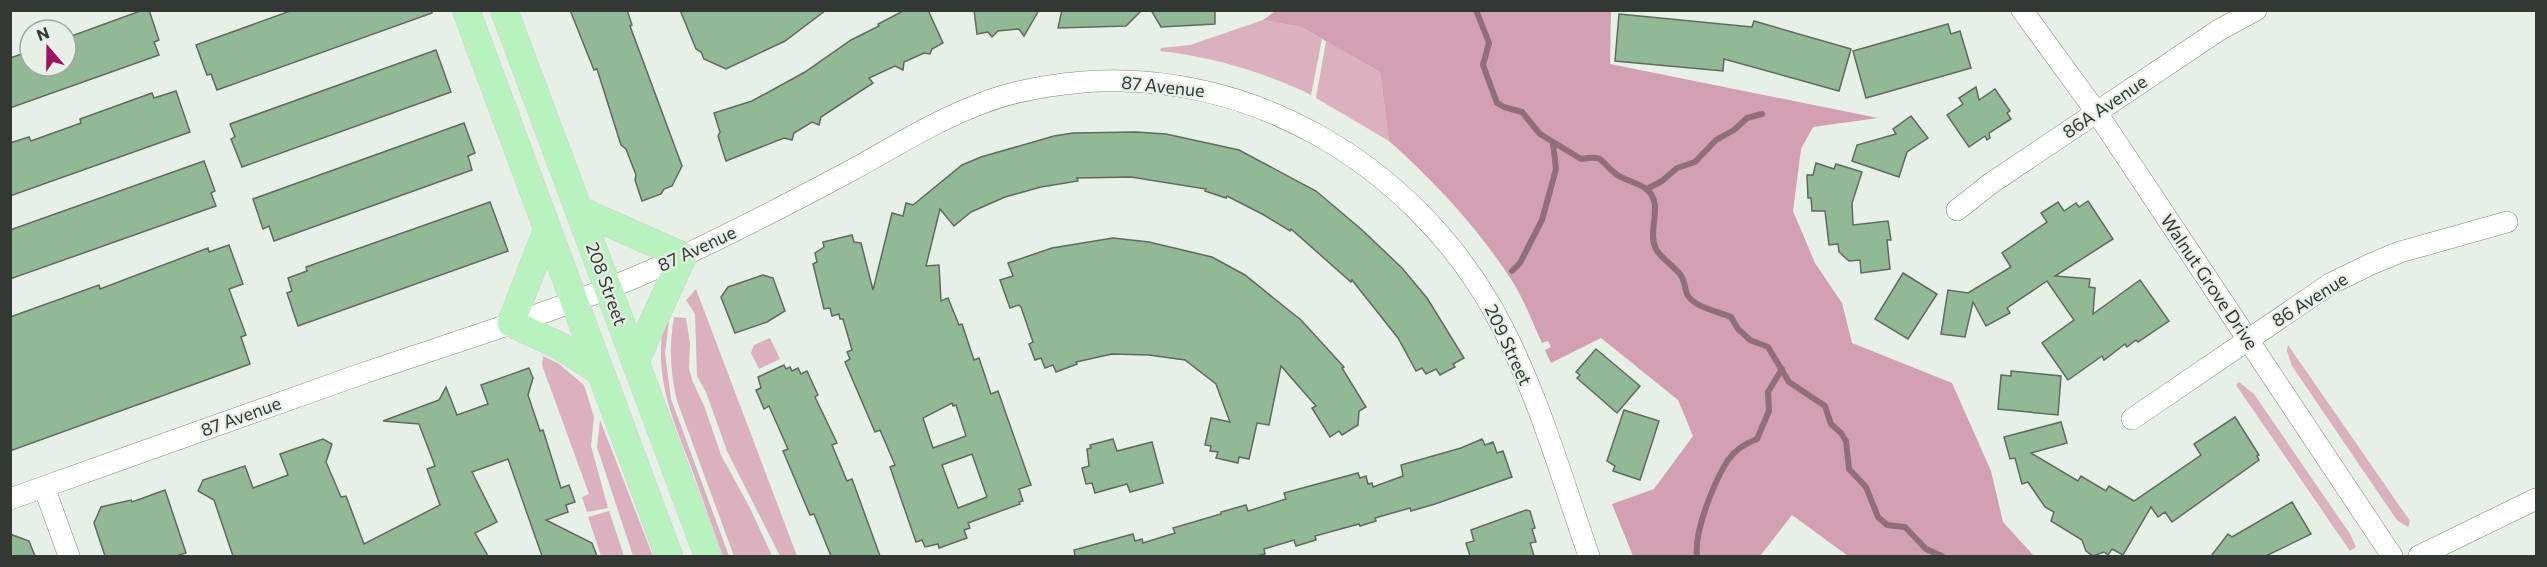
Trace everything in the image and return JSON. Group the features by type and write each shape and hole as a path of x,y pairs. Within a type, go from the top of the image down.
{"main road":[{"name":"208 Street","path":"466,10 669,556"},
{"name":"208 Street","path":"504,10 708,556"},
{"path":"579,210 683,256 635,362"},
{"path":"547,230 511,323 560,345 599,371"}],"street":[{"name":"Walnut Grove Drive","path":"2022,10 2097,113 2392,556"},
{"name":"86A Avenue","path":"1957,210 1990,184 2219,30 2256,10"},
{"name":"87 Avenue","path":"10,499 607,289 766,216 939,123 983,102 1038,88 1067,84 1133,81 1199,89 1231,96 1261,106 1304,127 1370,169"},
{"name":"209 Street","path":"1370,169 1421,213 1469,271 1490,304 1508,338 1527,384 1589,556"},
{"name":"86 Avenue","path":"2132,419 2330,284 2400,252 2507,222"},
{"path":"44,487 69,556"},
{"path":"2420,556 2536,499"}],"shaded area":[{"path":"1275,11 1611,11 1610,64 1878,118 1813,127 1801,149 1793,211 1815,263 1842,303 1852,343 1952,383 1991,471 2003,522 2034,556 1848,556 1792,515 1760,556 1633,556 1612,504 1654,489 1693,436 1678,400 1601,338 1551,363 1545,350 1551,347 1548,341 1542,343 1518,291 1501,264 1440,190 1389,141 1380,72 1301,27 1263,20"},
{"path":"1263,20 1301,27 1322,39 1311,95 1275,79 1238,67 1199,57 1160,51 1161,48 1190,45"},
{"path":"1326,41 1380,72 1389,141 1316,98"},
{"path":"696,289 797,556 780,556 727,451 706,392 697,376 695,314 686,300"},
{"path":"674,317 686,318 690,343 689,368 692,380 705,408 721,455 751,510 772,556 734,556 677,401 671,359"},
{"path":"665,320 669,321 665,353 671,399 729,556 723,556 666,394 661,358"},
{"path":"770,338 780,359 759,369 751,353 754,345"},
{"path":"2288,345 2410,521 2408,527 2397,520 2292,366 2287,351"},
{"path":"543,356 559,364 584,385 594,417 591,446 608,508 587,512 582,497 589,494 542,365"},
{"path":"2239,382 2254,394 2350,534 2356,547 2350,551 2236,385"},
{"path":"600,420 653,556 633,556 597,447"},
{"path":"609,511 624,556 601,556 588,517"}],"building":[{"path":"143,10 149,10 159,40 154,42 159,55 10,108 10,58 18,55 18,78 78,78 78,34"},
{"path":"293,10 432,10 432,13 217,90 211,74 207,75 196,45"},
{"path":"570,10 627,10 632,25 630,26 682,166 672,186 664,189 661,194 642,201 635,180 636,175 626,149 621,145 597,69 594,70"},
{"path":"680,10 826,10 785,41 726,69 704,59 701,52 696,49"},
{"path":"905,10 928,10 943,43 932,49 930,54 924,53 904,62 903,70 895,66 869,78 873,83 821,117 819,125 812,122 794,133 792,140 784,138 726,161 714,113 752,101 805,72 851,40"},
{"path":"974,10 1039,10 1024,36 1019,29 998,31 992,37 988,32 977,34"},
{"path":"1062,10 1142,10 1126,26 1058,28"},
{"path":"1151,10 1215,10 1215,24 1161,27"},
{"path":"1619,14 1752,27 1754,21 1851,49 1839,91 1724,59 1723,71 1615,61"},
{"path":"1948,24 1951,34 1960,31 1971,68 1866,98 1853,51"},
{"path":"436,50 451,92 242,167 231,139 235,137 230,124"},
{"path":"1976,87 1979,100 1995,89 2010,111 2007,113 2011,119 1989,133 1990,138 1987,140 1985,136 1969,147 1947,115 1963,104 1959,98"},
{"path":"176,91 190,132 10,196 10,143 29,137 31,141 81,123 80,119 152,93 154,98"},
{"path":"1911,116 1928,138 1907,152 1899,177 1852,161 1857,145 1896,134 1893,129"},
{"path":"464,123 475,153 468,156 472,170 274,241 269,226 263,229 253,199"},
{"path":"1073,133 1166,134 1239,150 1316,191 1402,268 1427,298 1464,358 1453,364 1455,367 1440,375 1436,369 1426,374 1422,368 1416,371 1398,338 1352,280 1351,282 1291,229 1290,231 1227,196 1226,198 1205,191 1206,189 1131,177 1077,178 1078,181 1041,187 1005,197 971,212 954,226 940,209 926,266 939,265 941,301 948,298 959,325 962,324 974,360 979,358 991,394 998,391 1031,485 1019,489 1023,501 1019,502 1020,504 968,523 970,528 964,530 967,538 939,548 938,544 925,547 922,540 916,542 890,467 895,465 880,430 875,432 845,362 850,359 847,352 852,350 843,319 840,319 839,314 832,316 830,308 824,309 813,264 817,262 815,253 824,247 823,242 852,235 854,242 861,243 873,290 892,213 903,216 906,203 913,205 962,165 981,157 1054,136","holes":["952,403 953,406 956,405 966,436 933,448 923,418","972,454 987,497 958,508 942,465"]},
{"path":"204,161 215,191 211,193 216,206 10,279 10,230"},
{"path":"1816,163 1834,169 1836,164 1862,172 1852,203 1853,225 1888,221 1891,240 1887,240 1890,269 1861,273 1860,260 1849,261 1839,252 1838,244 1829,245 1825,211 1812,211 1811,198 1808,198 1807,175 1813,175"},
{"path":"2088,201 2113,239 2055,276 2090,279 2089,287 2095,288 2093,314 2140,280 2169,321 2138,342 2136,340 2127,347 2125,344 2104,360 2102,356 2068,380 2042,343 2074,320 2047,281 2007,308 2010,313 1986,326 1973,302 1965,337 1941,334 1948,290 1968,293 2011,267 2002,253 2047,222 2041,213 2058,202 2064,211 2076,203 2079,207"},
{"path":"490,202 508,251 298,326 287,293 292,291 288,278 307,271 306,267"},
{"path":"1113,238 1149,242 1212,257 1245,275 1301,320 1344,367 1342,368 1366,407 1359,411 1358,425 1342,435 1339,431 1330,437 1312,408 1316,406 1281,366 1269,425 1257,423 1249,459 1239,457 1238,463 1216,458 1218,452 1210,451 1211,446 1205,445 1211,418 1230,422 1216,384 1185,360 1149,355 1112,354 1076,362 1077,364 1056,372 1053,365 1045,368 1041,358 1035,360 1029,344 1033,342 1021,307 1019,305 1010,308 1000,280 1013,276 1008,263 1052,248"},
{"path":"229,245 243,284 229,289 246,335 241,337 250,364 10,451 10,317 99,285 100,289 208,248 209,252"},
{"path":"1903,273 1937,294 1908,339 1875,319"},
{"path":"763,275 773,278 785,311 767,322 735,333 721,297 728,287"},
{"path":"1596,349 1640,386 1617,413 1577,378 1580,375 1576,372"},
{"path":"784,365 786,369 790,367 792,371 798,368 801,374 807,371 818,395 815,397 837,443 832,445 847,481 852,479 880,556 831,556 814,514 810,515 783,451 788,449 769,406 764,409 756,390 761,388 758,377"},
{"path":"529,368 533,378 528,395 540,431 543,430 561,488 569,485 575,502 566,505 568,512 546,520 592,543 597,556 542,556 508,459 472,472 497,522 475,533 488,556 233,556 214,500 198,491 203,480 245,466 253,488 288,475 280,454 323,439 332,444 326,462 341,497 346,496 364,544 440,505 427,469 435,466 419,424 383,421 439,400 446,387 457,415 488,404 481,385"},
{"path":"2011,371 2061,376 2058,415 1998,409 2001,375 2011,376"},
{"path":"1624,410 1659,421 1640,480 1613,471 1615,466 1607,461"},
{"path":"2235,417 2259,455 2257,456 2259,460 2172,522 2165,512 2158,517 2151,507 2123,555 2112,549 2108,555 2104,552 2093,556 2086,551 2082,540 2051,521 2054,512 2045,507 2028,482 2022,484 2015,458 2010,459 2004,437 2061,422 2067,443 2031,453 2078,481 2081,476 2106,491 2109,486 2134,501 2201,455 2194,444"},
{"path":"1113,439 1117,451 1152,442 1163,483 1130,492 1127,484 1095,493 1092,483 1086,484 1082,468 1089,466 1087,449 1091,448 1090,445"},
{"path":"1482,439 1485,445 1493,442 1497,453 1503,451 1512,477 1435,504 1411,511 1410,508 1375,518 1376,521 1360,526 1359,524 1315,536 1316,540 1296,546 1294,540 1264,549 1265,554 1256,556 1075,556 1074,550 1133,534 1135,541 1142,539 1143,543 1175,533 1173,528 1221,514 1221,512 1246,505 1248,511 1286,499 1284,493 1358,473 1360,478 1366,476 1368,484 1372,483 1373,487 1403,476 1401,465 1461,448"},
{"path":"165,490 186,553 176,556 105,556 94,523 101,507 131,500 132,502"},
{"path":"2292,502 2311,534 2266,556 2211,556 2228,534 2232,537"},
{"path":"1526,510 1530,511 1535,528 1532,529 1536,542 1530,543 1534,556 1470,556 1466,543 1474,541 1471,530"},
{"path":"10,534 29,541 35,556 10,556"}],"waterway":[{"path":"1476,10 1489,43 1483,65 1497,103 1522,112 1540,134 1581,159 1602,160 1616,174 1645,188 1651,194 1655,209 1653,234 1656,249 1681,275 1690,299 1701,306 1731,317 1738,329 1750,340 1768,347 1789,382 1825,406 1831,424 1846,441 1849,469 1866,487 1878,517 1887,525 1905,527 1926,549 1942,556"},
{"path":"1647,189 1662,181 1677,168 1695,162 1716,140 1734,130 1747,118 1762,114"},
{"path":"1512,271 1520,263 1542,220 1556,169 1553,143"},
{"path":"1697,556 1702,520 1717,481 1734,453 1757,439 1769,411 1768,392 1782,369"}]}
